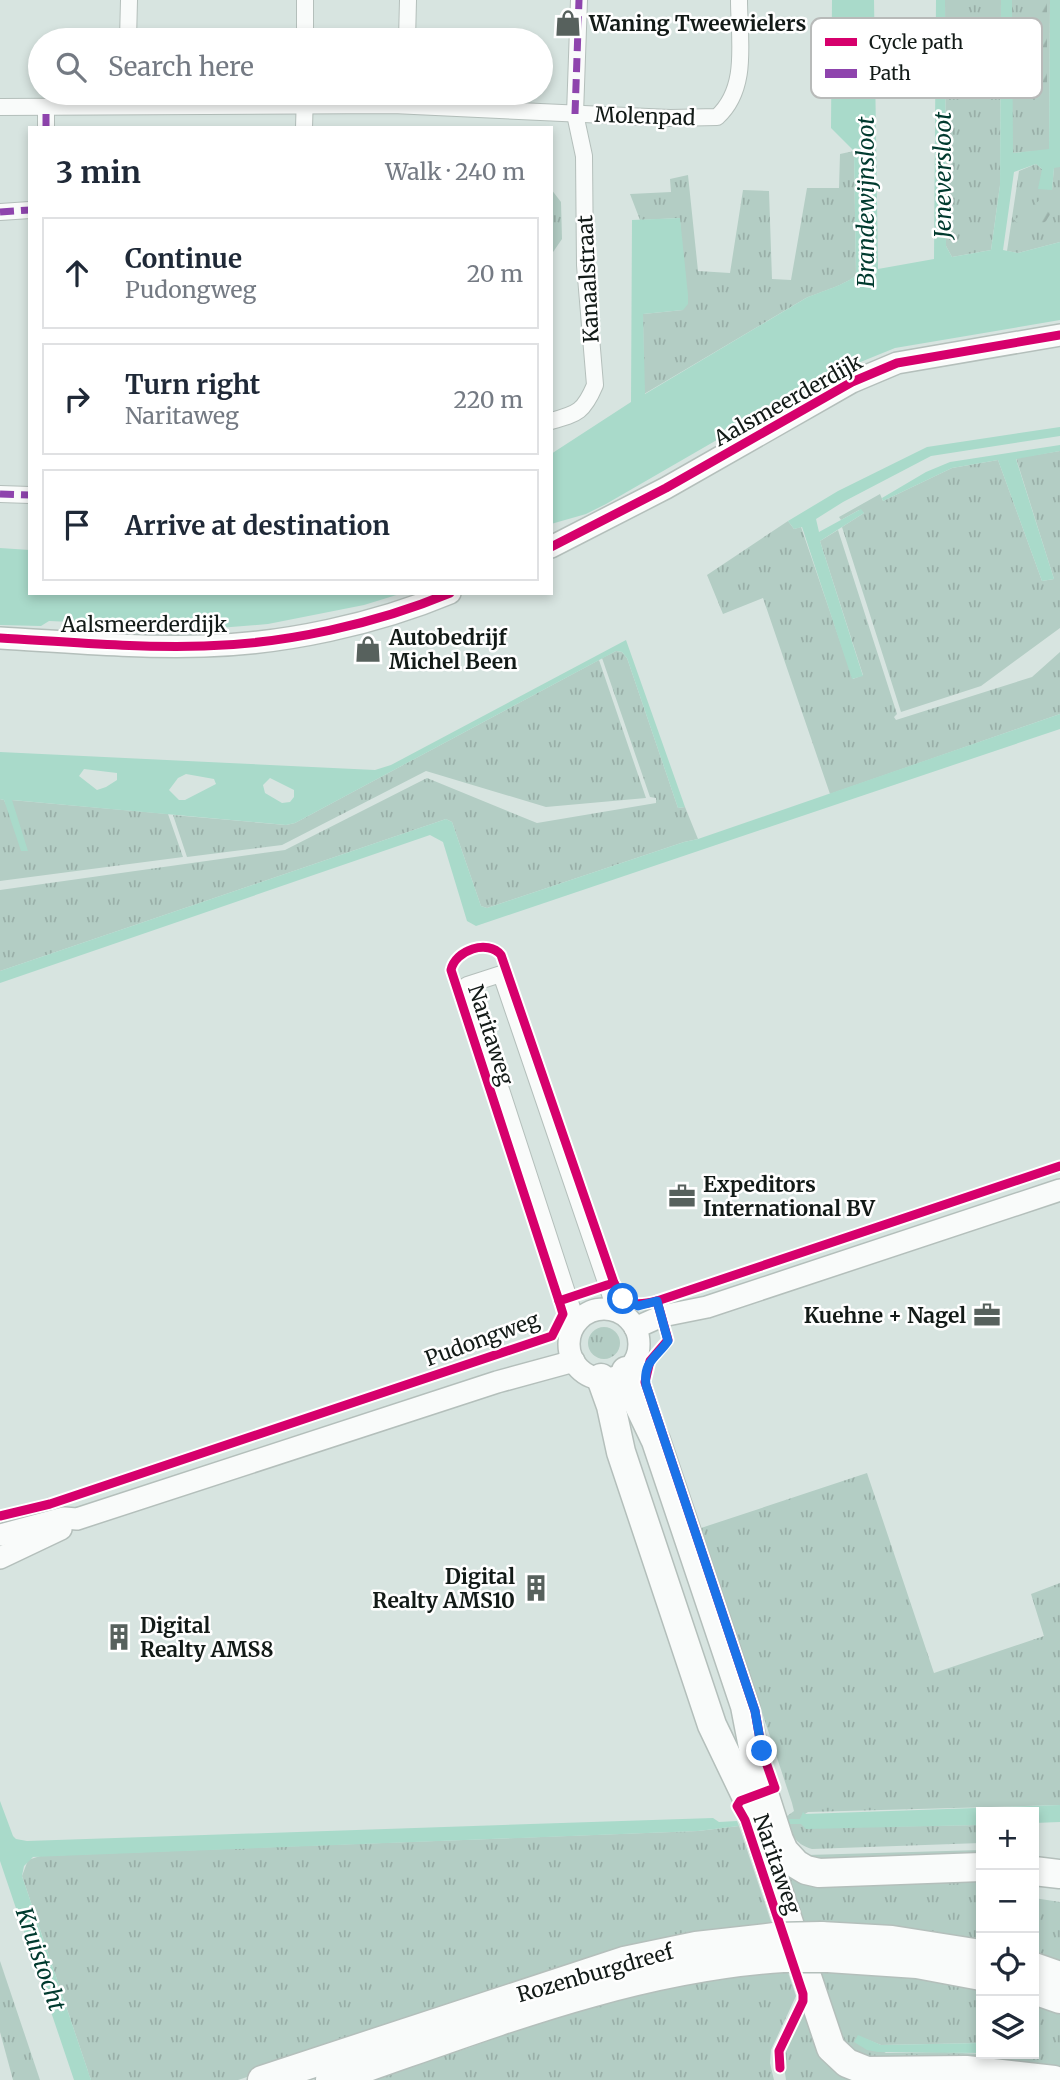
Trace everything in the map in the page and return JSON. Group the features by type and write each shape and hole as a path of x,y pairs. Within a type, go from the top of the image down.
{"highway":[{"path":"614,1375 634,1395 656,1441 745,1706 759,1778 784,1851 796,1864 810,1871 827,1874 976,1867"},
{"path":"614,1375 611,1406 621,1452 712,1725 747,1798 825,2034 838,2055 863,2070 966,2070 1054,2080"},
{"path":"1039,1872 1060,1874"},
{"name":"Rozenburgdreef","path":"262,2080 624,1961 696,1945 824,1947 892,1940 976,1953"},
{"name":"Rozenburgdreef","path":"824,1947 976,1975"},
{"name":"Rozenburgdreef","path":"330,2080 614,1986 779,1948"},
{"path":"1039,1969 1060,1976"},
{"path":"1039,1992 1060,1998"}],"street":[{"path":"128,28 129,0"},
{"path":"305,0 305,28"},
{"path":"407,28 408,0"},
{"name":"Kanaalstraat","path":"553,420 576,414 588,402 595,385 585,265 584,156 575,114 579,0"},
{"name":"Molenpad","path":"575,114 717,117 729,107 739,82 739,0"},
{"path":"0,107 66,105"},
{"path":"304,126 305,105"},
{"path":"474,105 575,114"},
{"path":"46,107 46,126"},
{"path":"0,212 28,210"},
{"name":"Aalsmeerderdijk","path":"553,546 666,488 852,382 897,363 1060,335"},
{"path":"0,494 28,495"},
{"name":"Aalsmeerderdijk","path":"0,639 205,646 285,638 357,623 444,595"},
{"name":"Naritaweg","path":"572,1345 572,1308 467,985 501,974 611,1297 632,1328"},
{"path":"632,1328 667,1330 707,1307 1060,1190"},
{"path":"611,1309 632,1328 638,1352 614,1375 590,1376 572,1345 589,1312 611,1309"},
{"name":"Pudongweg","path":"0,1558 68,1526 77,1519 497,1382 572,1345"},
{"name":"Pudongweg","path":"0,1535 64,1518 77,1519"}],"green space":[{"path":"945,0 1001,0 1001,18 945,18"},
{"path":"1012,0 1050,0 1049,150 1012,153 1012,98 1042,98 1042,18 1012,18"},
{"path":"1037,0 1047,0 1047,102 1036,103 1036,98 1042,98 1042,18 1037,18"},
{"path":"945,98 1000,98 1000,185 991,250 952,257 946,246"},
{"path":"854,151 856,275 840,285 806,298 644,394 643,314 683,310 680,218 640,220 630,194 671,192 670,179 688,175 698,271 730,273 743,190 769,191 772,279 791,280 807,188 839,188 840,154"},
{"path":"1036,164 1042,169 1052,190 1054,167 1060,167 1060,242 1018,253 1007,251 1019,171"},
{"path":"553,192 561,202 562,239 553,252"},
{"path":"1045,196 1057,203 1046,221 1036,229 1013,221"},
{"path":"1060,451 1060,628 981,686 901,712 842,527 864,513 859,510 841,520 839,517 880,494 883,501 952,468 998,460 1042,581 1054,579 1016,458"},
{"path":"788,521 794,529 801,527 853,679 863,675 820,541 838,530 897,714 894,717 896,720 1032,677 1060,652 1060,714 830,794 763,598 723,614 707,575"},
{"path":"616,651 622,652 627,658 678,808 685,807 698,839 487,908 481,906 452,822 446,819 0,971 0,890 285,850 427,778 537,823 656,803 656,798 650,797 602,658"},
{"path":"599,660 646,798 546,807 426,771 282,845 187,857 173,815 286,825 295,823"},
{"path":"0,799 4,800 27,850 11,800 168,814 183,857 0,881"},
{"path":"604,1327 615,1332 620,1343 615,1354 604,1359 593,1354 588,1343 593,1332"},
{"path":"867,1473 934,1673 1044,1636 1031,1594 1060,1583 1060,1805 808,1812 802,1816 801,1824 864,1827 976,1825 976,1843 812,1849 797,1841 786,1817 794,1811 792,1803 701,1528"},
{"path":"739,1826 796,1996 771,2050 770,2063 774,2080 355,2080 459,2051 520,2026 484,1994 410,2016 370,2036 238,2080 91,2080 22,1876 28,1860 40,1856 698,1831"},
{"path":"769,1826 783,1859 976,1871 976,2043 881,2045 858,2036 886,2053 945,2052 976,2054 976,2059 1039,2059 1039,2000 1060,2007 1060,2077 895,2067 845,2053"},
{"path":"785,1837 807,1855 976,1850 976,1863 809,1864"},
{"path":"1039,1899 1060,1902 1060,1968 1039,1962"},
{"path":"0,1961 40,2080 13,2080 0,2032"},
{"path":"804,2006 830,2054 1026,2080 786,2080 782,2052"}],"water":[{"path":"832,0 874,0 874,18 832,18"},
{"path":"936,0 945,0 945,18 936,18"},
{"path":"1001,0 1012,0 1012,18 1001,18"},
{"path":"1050,0 1060,0 1060,167 1054,168 1052,190 1038,189 1042,169 1036,164 1014,172 1003,250 1018,253 1060,242 1060,320 895,348 858,363 749,424 742,420 724,430 722,437 606,504 586,514 553,523 553,453 631,402 632,220 680,218 688,295 688,304 683,310 643,314 645,394 806,298 840,285 856,275 854,151 831,128 831,98 875,98 878,269 934,259 935,98 945,98 946,246 952,257 991,250 1000,185 1000,98 1013,98 1013,153 1049,149"},
{"path":"1060,427 1060,436 931,456 816,519 819,532 861,509 864,513 820,541 863,676 852,679 802,527 794,529 788,521 838,491 927,447"},
{"path":"1060,445 1060,451 1016,459 1054,579 1042,581 998,460 952,468 883,501 882,498 926,472 950,462"},
{"path":"0,548 28,550 28,595 396,595 364,605 268,624 206,629 112,630 96,623 49,621 41,626 0,625"},
{"path":"626,640 685,807 678,808 627,658 622,652 616,651 295,823 286,825 12,800 28,851 21,851 4,800 0,799 0,752 375,770 391,765","holes":["84,769 117,773 117,780 97,790 79,776","186,774 214,779 216,784 185,800 179,800 169,790 178,778","270,778 294,790 294,797 290,802 282,803 265,793 263,785"]},
{"path":"1060,714 1060,729 476,926 467,921 443,842 430,835 0,983 0,971 446,819 452,822 481,906 487,908 698,839"},
{"name":"Kruistocht","path":"0,1801 13,1836 27,1841 713,1818 719,1822 737,1821 739,1826 698,1831 33,1857 24,1866 22,1876 91,2080 74,2080 0,1861"},
{"path":"1060,1805 1060,1822 1039,1823 1039,1807 1003,1807"},
{"path":"976,1808 976,1825 806,1829 801,1824 789,1824 787,1819 800,1819 803,1812"},
{"path":"858,2035 881,2045 976,2043 976,2053 878,2052 867,2050 854,2042"}],"marked path":[{"path":"575,114 579,0"},
{"path":"46,107 46,126"},
{"path":"0,212 28,210"},
{"path":"0,494 28,495"}],"cycle path":[{"path":"553,546 666,488 852,382 897,363 1060,335"},
{"path":"0,638 153,646 235,644 297,637 361,623 445,595"},
{"path":"559,1301 451,970 459,957 473,949 488,948 501,955 614,1283"},
{"path":"0,1516 50,1504 552,1336 563,1314 559,1301 607,1285 614,1283 627,1300 636,1304 657,1301 1060,1166"},
{"path":"657,1301 668,1340 650,1361 645,1382 755,1711 762,1751 775,1788 740,1801 737,1806 745,1820 803,1994 803,2001 779,2051 780,2068"}],"place":[{"name":"Waning Tweewielers","path":"568,23"},
{"name":"Autobedrijf Michel Been","path":"368,649"},
{"name":"Expeditors International BV","path":"682,1196"},
{"name":"Kuehne + Nagel","path":"987,1315"},
{"name":"Digital Realty AMS10","path":"536,1588"},
{"name":"Digital Realty AMS8","path":"119,1637"}],"route":[{"path":"623,1299 638,1306 657,1301 662,1316 668,1343 649,1363 645,1374 646,1385 755,1711 762,1751"}],"water label":[{"name":"Jeneversloot","path":"942,175"},
{"name":"Brandewijnsloot","path":"865,202"}]}
